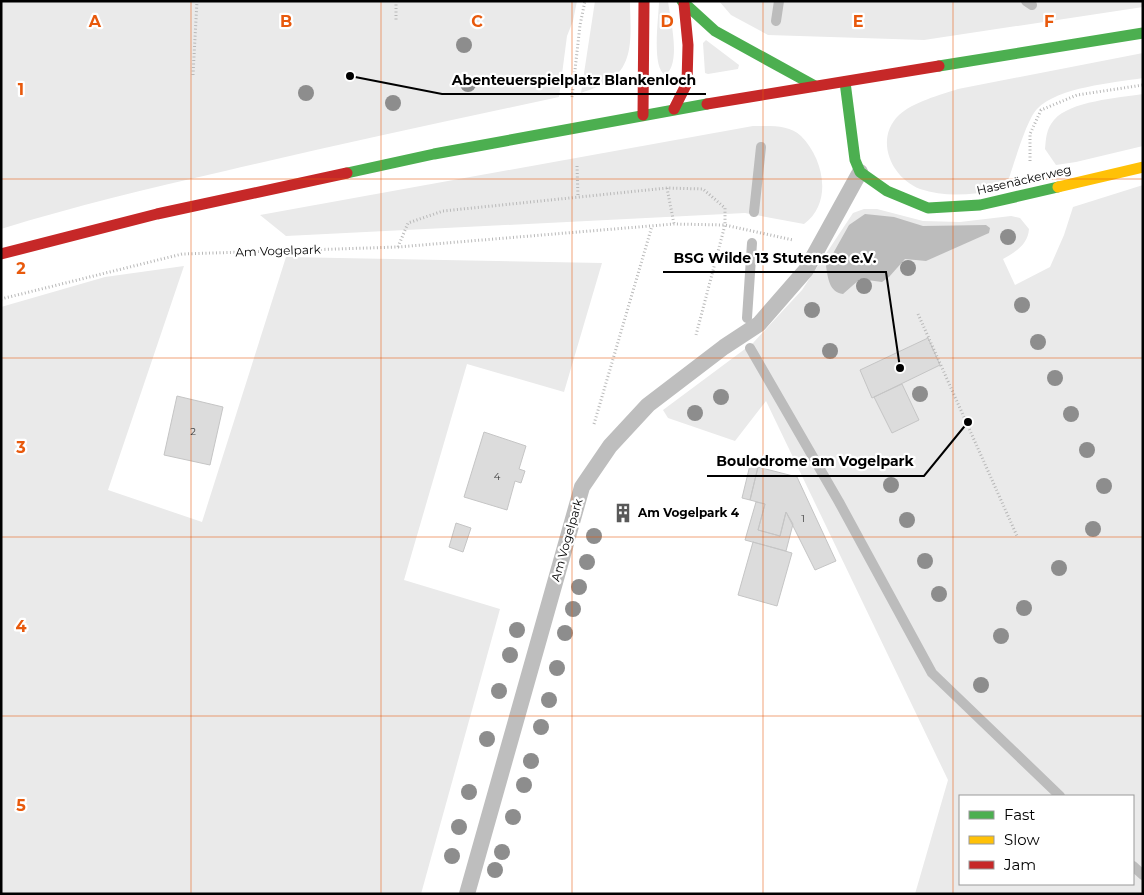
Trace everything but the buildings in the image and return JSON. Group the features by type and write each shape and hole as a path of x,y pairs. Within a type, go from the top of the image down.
{"main road":[{"path":"643,116 644,1"},
{"path":"674,109 687,83 688,45 683,3"},
{"path":"683,3 714,31 815,86"},
{"path":"1,254 157,214 434,154 674,109 1143,33"},
{"path":"845,82 855,160 860,172"},
{"name":"Hasenäckerweg","path":"860,172 887,191 928,208 980,205 1143,167"}],"lane":[{"name":"Am Vogelpark","path":"467,894 582,487 610,446 648,405 685,376 759,324 806,270 821,246 860,172"}],"path":[{"path":"193,75 197,1"},
{"path":"396,1 396,21"},
{"path":"572,99 580,25 585,1"},
{"path":"1036,191 1030,168 1030,134 1041,110 1077,95 1143,85"},
{"path":"577,166 578,196"},
{"path":"667,188 674,224"},
{"path":"398,247 408,223 443,211 667,188 703,189 725,208 725,225 685,376"},
{"name":"Am Vogelpark","path":"1,299 182,254 398,247 674,224 725,225 821,246"},
{"path":"594,431 652,226"},
{"path":"918,314 1017,536"}],"shaded area":[{"path":"1,1 577,1 573,21 567,36 559,97 350,142 169,184 1,229"},
{"path":"595,1 630,1 630,45 624,65 618,73 604,84 581,93"},
{"path":"659,1 668,1 674,40 673,61 665,75 658,62 657,52"},
{"path":"719,1 1143,1 1143,7 924,40 768,35 731,15"},
{"path":"706,40 739,65 738,69 705,73 703,43"},
{"path":"1143,53 1143,78 1072,91 1046,102 1037,109 1024,134 1006,187 999,191 940,194 920,189 910,184 901,176 889,157 888,135 892,125 905,110 927,99 958,89"},
{"path":"1143,94 1143,146 1056,165 1045,149 1049,127 1054,120 1071,108 1095,101"},
{"path":"753,126 779,126 791,129 801,136 815,156 820,168 822,193 819,205 804,224 745,213 286,236 260,215"},
{"path":"1143,185 1143,894 915,894 948,780 766,401 735,441 668,418 663,410 753,343 802,290 853,213 864,209 877,209 923,221 960,222 1011,216 1020,218 1029,229 1026,239 1017,250 1003,259 1015,285 1050,267 1064,235 1073,207"},
{"path":"865,214 894,217 923,226 986,225 990,228 989,233 926,261 905,259 882,282 860,279 843,294 838,293 830,284 826,266 849,225"},
{"path":"286,257 602,263 564,392 467,364 404,580 500,609 421,894 1,894 1,307 105,277 184,266 108,490 202,522"}],"waterway":[{"path":"776,21 779,1"},
{"path":"1026,1 1032,5"},
{"path":"754,212 761,147"},
{"path":"747,318 752,243"},
{"path":"750,348 839,502 932,673 1059,795"},
{"path":"1134,867 1143,875"}],"traffic: fast":[{"path":"682,1 715,31 815,86"},
{"path":"939,66 1143,33"},
{"path":"845,82 855,160 860,172 887,191 928,208 980,205 1058,187"},
{"path":"347,173 434,154 707,104"}],"traffic: slow":[{"path":"1058,187 1143,167"}],"traffic: jam":[{"path":"643,115 644,1"},
{"path":"674,109 687,83 688,45 684,4"},
{"path":"707,104 939,66"},
{"path":"1,254 157,214 347,173"}],"place":[{"name":"Abenteuerspielplatz Blankenloch","path":"350,76"},
{"name":"BSG Wilde 13 Stutensee e.V.","path":"900,368"},
{"name":"Boulodrome am Vogelpark","path":"968,422"},
{"name":"Am Vogelpark 4","path":"623,513"}]}
